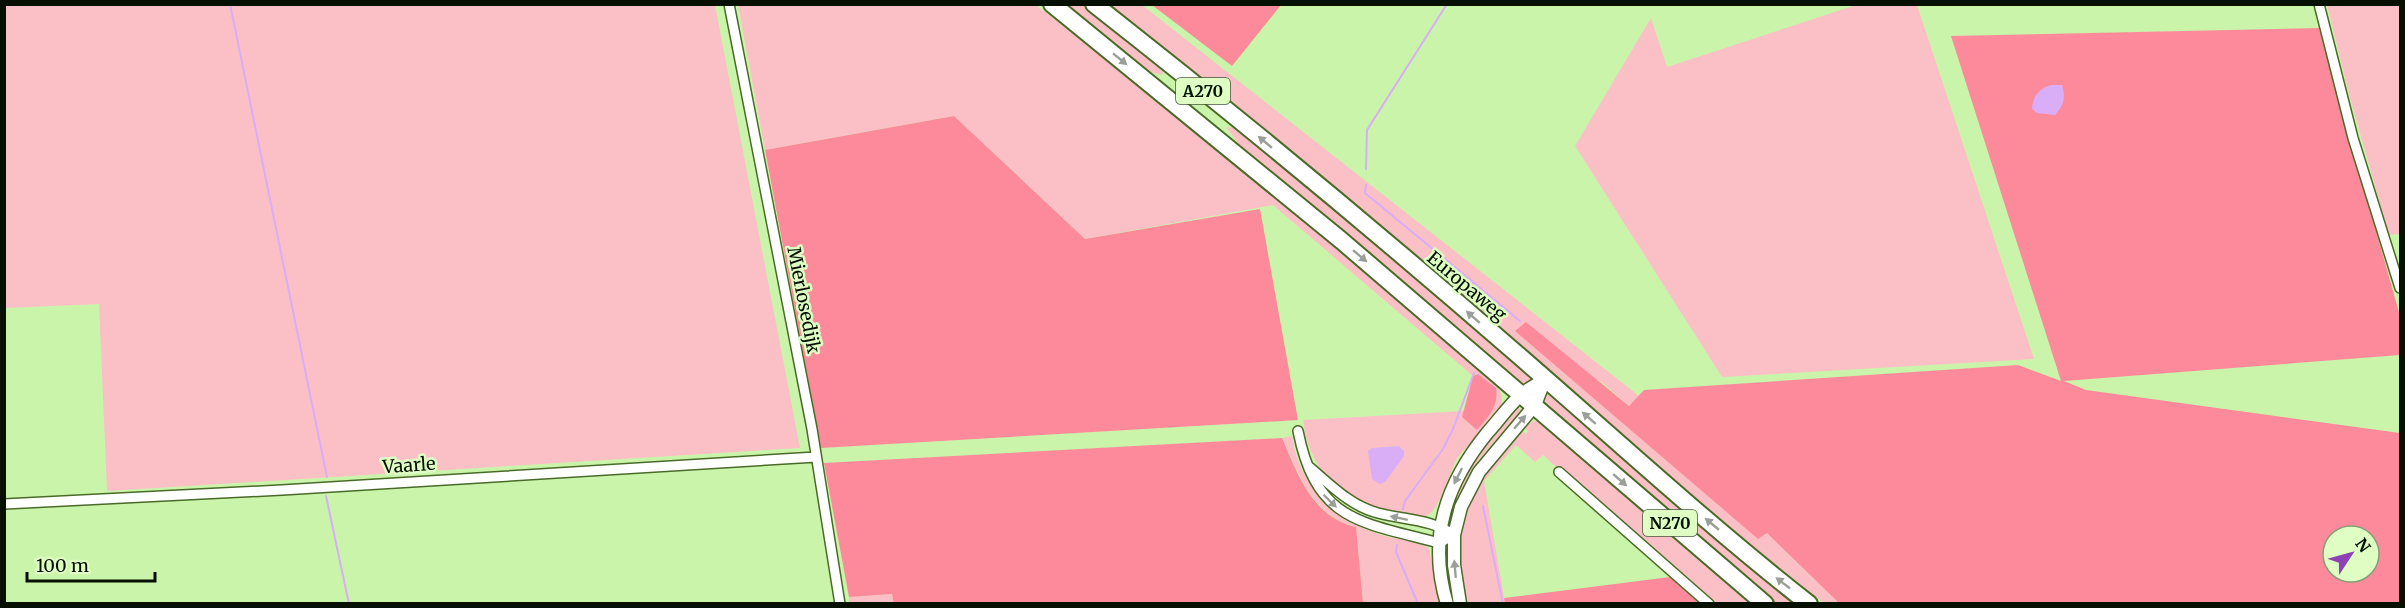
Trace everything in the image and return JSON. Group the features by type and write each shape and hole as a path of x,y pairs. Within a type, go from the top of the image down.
{"highway":[{"name":"A270","path":"1052,4 1294,200 1528,400"},
{"name":"Europaweg","path":"1094,4 1177,69 1351,213 1664,484 1809,603"},
{"name":"N270","path":"1528,400 1766,603"}],"street":[{"name":"Mierlosedijk","path":"729,4 816,457 840,603"},
{"path":"2319,4 2353,138 2400,288"},
{"path":"1460,603 1454,565 1454,535 1461,507 1479,472 1528,400 1545,380"},
{"path":"1447,603 1443,591 1439,543 1440,525 1449,495 1470,455 1528,400"},
{"path":"1298,431 1308,466 1317,486 1341,512 1366,523 1439,543 1454,535"},
{"name":"Vaarle","path":"4,504 282,490 816,457"},
{"path":"1308,466 1350,501 1376,513 1440,525 1454,535"},
{"path":"1558,472 1709,603"}],"shaded area":[{"path":"1281,4 1232,66 1152,5"},
{"path":"4,5 715,5 800,448 107,491 99,304 5,308"},
{"path":"738,5 1036,5 1151,94 1317,231 1496,385 1501,395 1501,405 1497,414 1457,459 1436,506 1428,515 1412,516 1361,504 1323,472 1308,444 1303,420 1464,411 1477,430 1478,374 1473,376 1273,205 1085,239 954,116 765,150"},
{"path":"1060,5 1088,5 1154,57 1152,61 1163,72 1162,75 1145,68 1143,70"},
{"path":"1110,5 1142,5 1639,396 1629,406 1604,384 1515,331 1757,538 1767,532 1839,603 1824,603 1738,536 1397,240"},
{"path":"1856,5 1917,5 2034,359 1722,377 1575,146 1651,18 1667,67"},
{"path":"2327,5 2400,5 2400,234 2389,235 2350,98"},
{"path":"2319,28 2400,316 2400,355 2064,381 2086,390 2400,433 2400,603 1839,603 1767,533 1758,539 1515,331 1526,322 1629,406 1644,390 2018,365 2061,381 1951,36"},
{"path":"2062,85 2064,98 2062,105 2055,115 2037,113 2032,109 2035,96 2043,88"},
{"path":"954,116 1085,239 1260,209 1298,420 821,448 765,150"},
{"path":"1226,127 1235,128 1244,134 1246,132 1520,363 1533,379 1524,389 1237,147 1238,143"},
{"path":"1478,374 1496,388 1496,400 1492,411 1477,430 1462,417 1473,376"},
{"path":"1547,393 1647,481 1667,493 1802,603 1774,603 1710,551 1540,402"},
{"path":"1516,406 1521,410 1479,460 1453,509 1450,508 1468,466"},
{"path":"1534,421 1541,422 1555,433 1752,603 1714,603 1609,515 1543,455 1535,462 1516,445 1484,481 1505,603 1465,604 1460,571 1459,538 1466,505 1472,490 1490,463 1520,429 1526,434 1528,431 1523,426"},
{"path":"1292,436 1303,471 1323,500 1336,511 1367,530 1385,536 1420,542 1429,549 1441,603 1363,603 1356,527 1341,522 1329,514 1309,492 1282,438"},
{"path":"1282,438 1308,492 1328,514 1356,527 1363,603 894,604 892,594 849,597 824,463"},
{"path":"1399,446 1404,451 1404,456 1386,481 1380,484 1372,479 1368,451 1372,448"},
{"path":"1670,577 1704,603 1505,604 1504,598"},
{"path":"892,594 894,603 849,603 849,597"}],"waterway":[{"path":"230,4 327,477"},
{"path":"1366,169 1367,130 1447,4"},
{"path":"1366,185 1365,193 1520,321"},
{"path":"1403,509 1405,501 1443,449 1474,373"},
{"path":"326,496 349,604"},
{"path":"1483,506 1503,604"},
{"path":"1397,545 1396,552 1418,604"}]}
